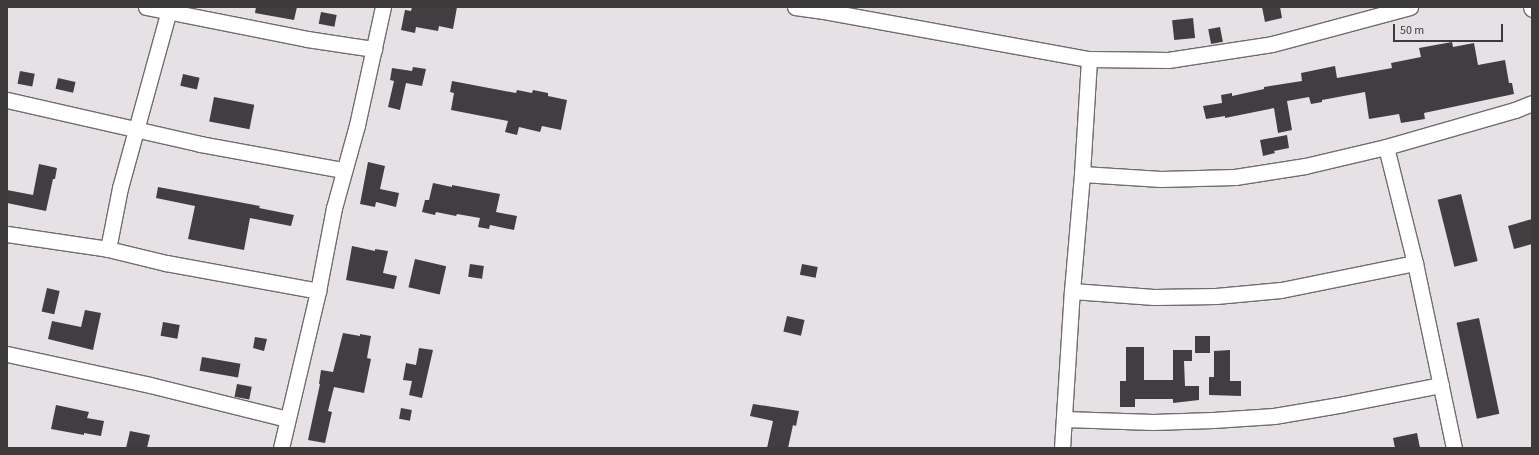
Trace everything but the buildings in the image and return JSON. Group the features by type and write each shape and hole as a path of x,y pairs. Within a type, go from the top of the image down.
{"street":[{"path":"146,7 169,9 307,39 374,49"},
{"path":"281,448 318,291 343,170 357,125 383,7"},
{"path":"794,7 825,9 1089,59 1168,60 1272,44 1410,7"},
{"path":"108,249 120,188 169,9"},
{"path":"1062,448 1089,59"},
{"path":"7,100 136,128 200,144 343,170"},
{"path":"1082,174 1161,179 1235,177 1305,166 1386,147 1515,110 1532,103"},
{"path":"1386,147 1415,263 1454,448"},
{"path":"7,234 108,249 166,263 318,291"},
{"path":"1072,291 1154,297 1216,296 1281,290 1415,263"},
{"path":"7,354 150,385 287,419"},
{"path":"1064,419 1153,422 1274,416 1441,385"}]}
